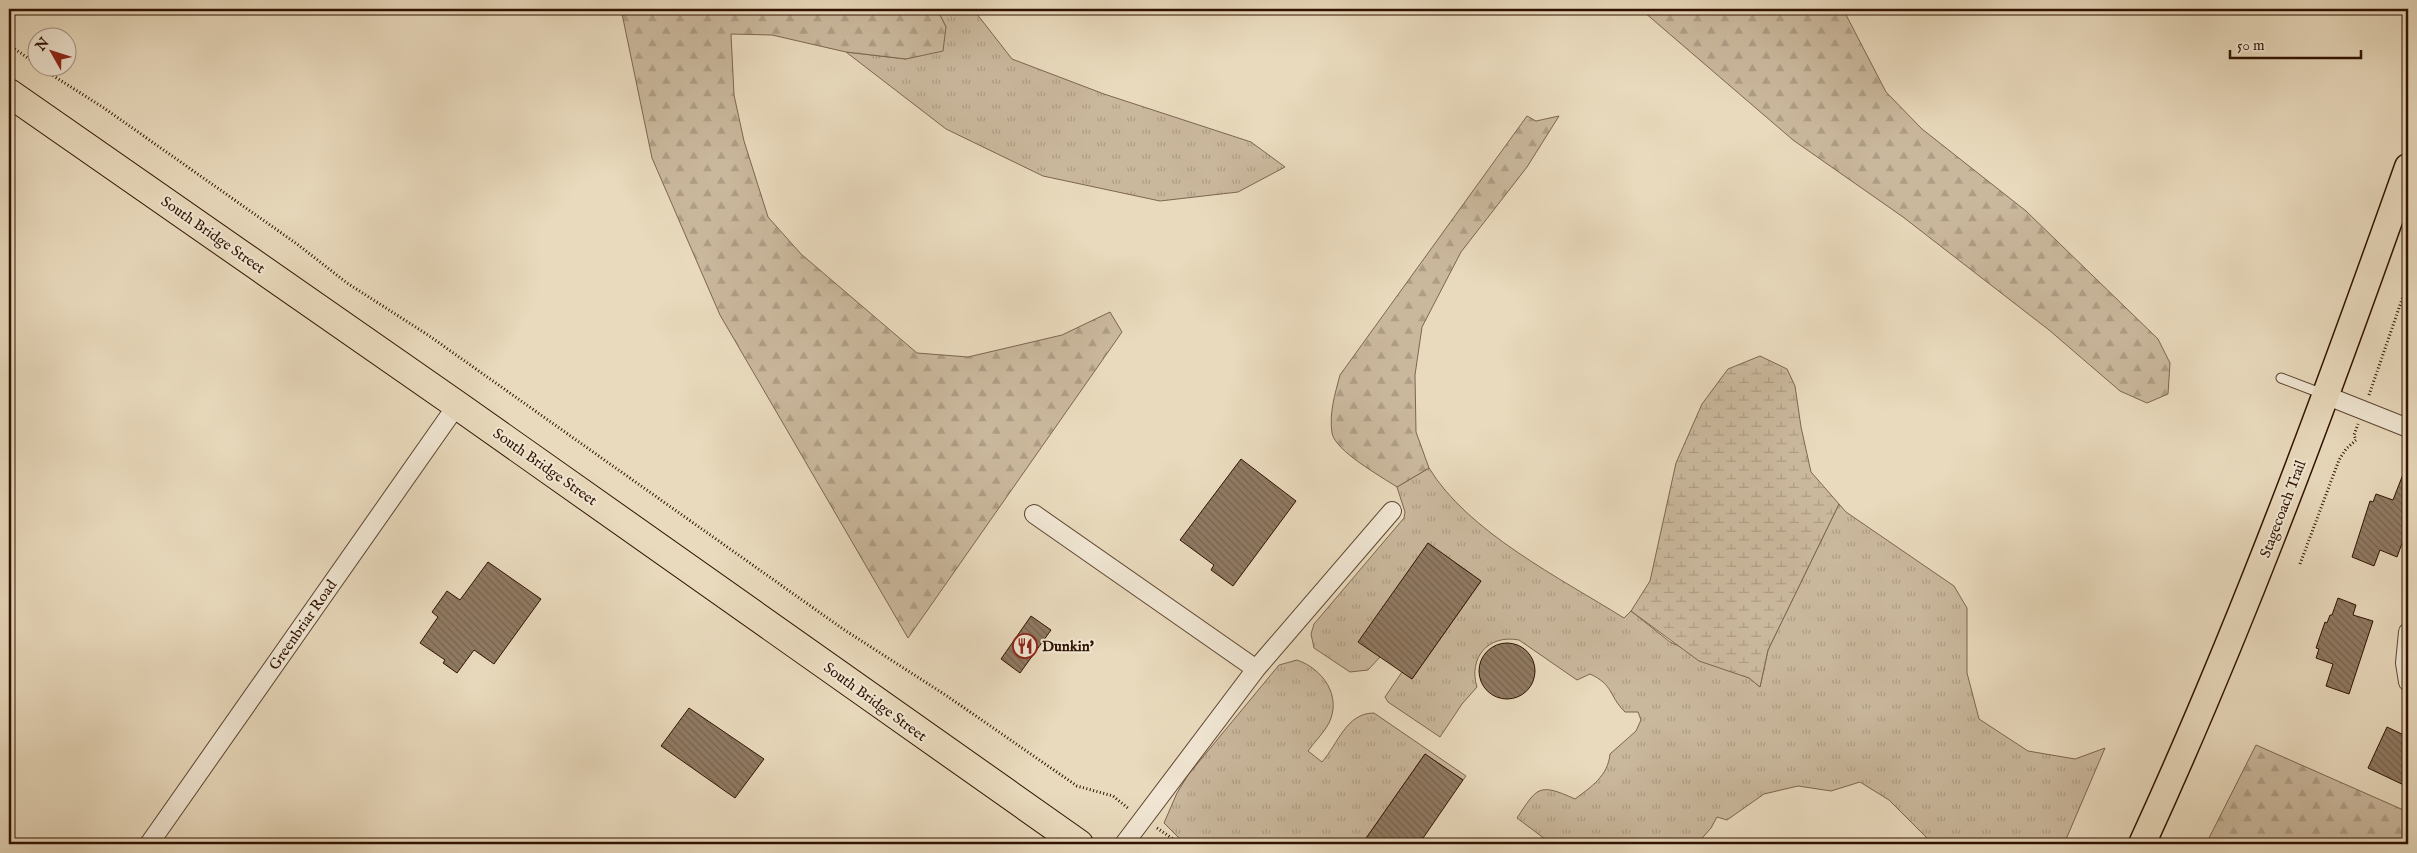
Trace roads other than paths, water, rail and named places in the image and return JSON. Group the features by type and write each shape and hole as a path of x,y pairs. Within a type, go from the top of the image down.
{"highway":[{"name":"South Bridge Street","path":"9,93 457,405 1079,844"}],"main road":[{"name":"Stagecoach Trail","path":"2142,844 2178,765 2254,586 2408,167"}],"street":[{"path":"2325,395 2408,428"},
{"name":"Greenbriar Road","path":"149,844 457,405"},
{"path":"1124,844 1256,669 1392,511"},
{"path":"1034,514 1256,669"},
{"path":"2408,632 2405,663 2408,682"}],"lane":[{"path":"2281,378 2325,395"}],"place":[{"name":"Dunkin'","path":"1025,646"}]}
